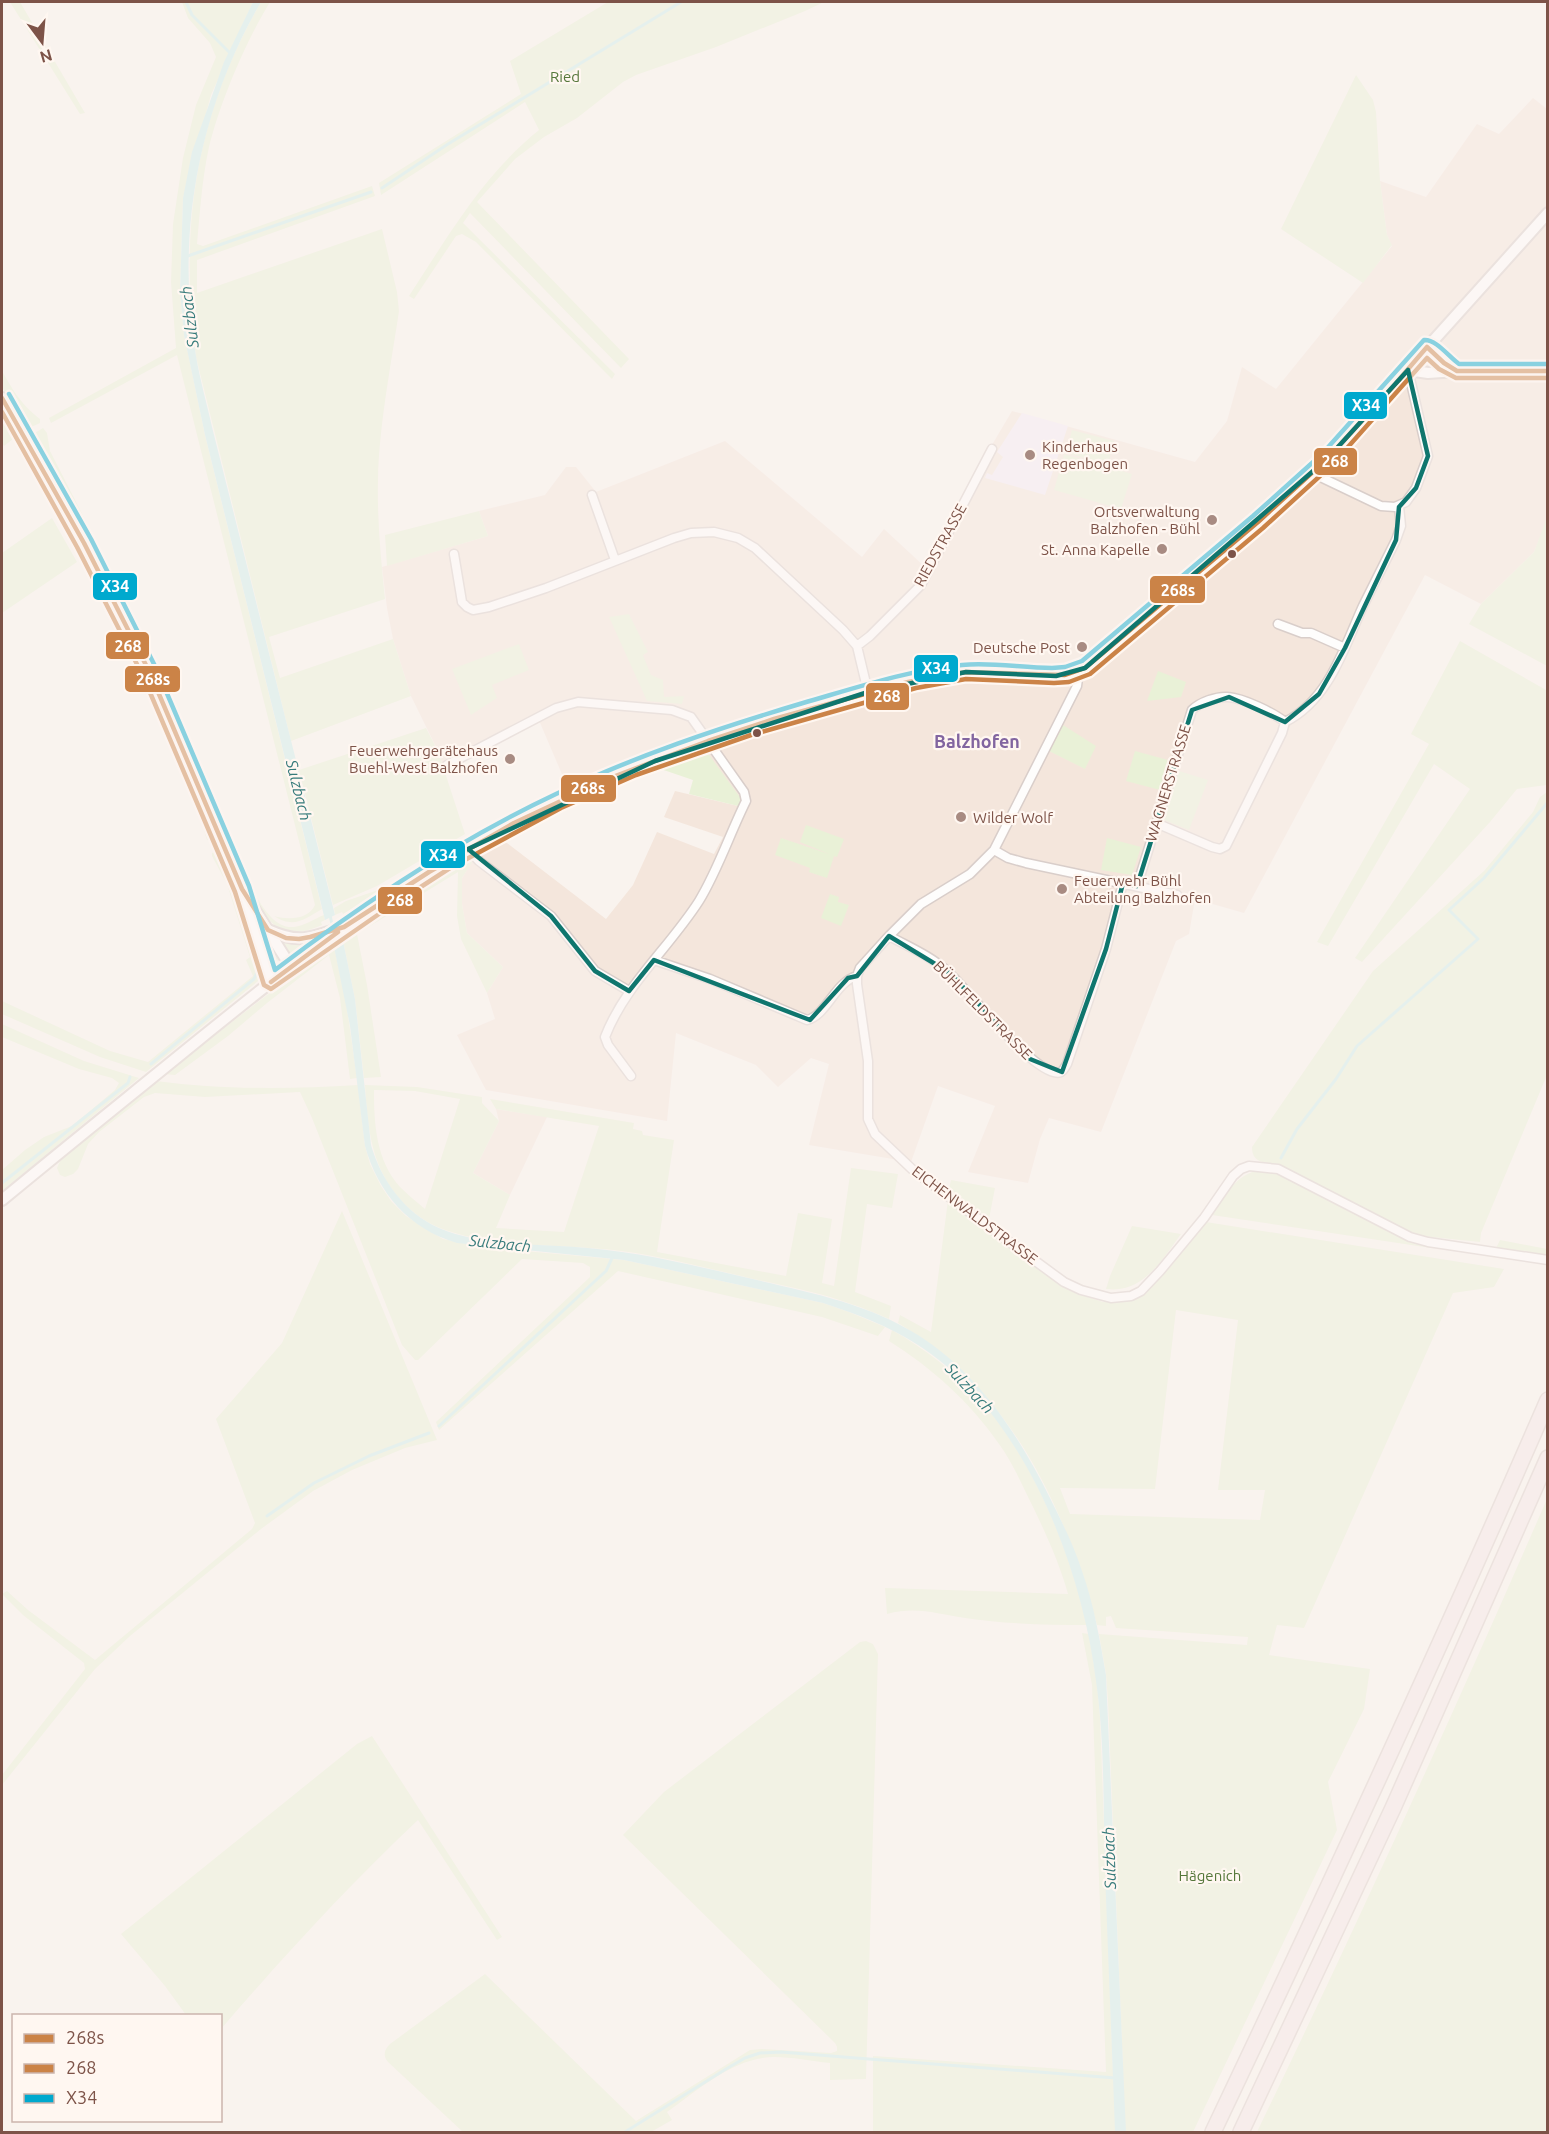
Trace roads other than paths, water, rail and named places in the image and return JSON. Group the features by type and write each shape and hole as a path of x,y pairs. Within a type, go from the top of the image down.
{"highway":[{"path":"1213,2133 1371,1798 1548,1400"},
{"path":"1241,2133 1393,1808 1548,1458"}],"street":[{"path":"2,1200 324,938 468,849 559,801 619,774 708,741 868,692 927,678 966,672 1056,676 1079,671 1105,653 1312,473 1341,445 1548,213"},
{"path":"1427,347 1444,363 1457,371"},
{"path":"1408,370 1428,373 1548,371"},
{"path":"1312,473 1381,506 1399,506 1406,502 1416,488 1428,456 1408,370"},
{"path":"2,398 84,543 150,673 242,889 271,982"},
{"name":"RIEDSTRASSE","path":"857,645 870,636 921,585 992,449"},
{"path":"592,495 615,560"},
{"path":"1155,823 1212,847 1220,849 1226,846 1282,733 1285,722 1303,711 1319,694 1345,648 1398,533 1401,519 1399,506"},
{"path":"454,554 460,596 464,605 473,610 480,610 513,600 691,533 714,532 731,535 755,548 857,645 868,692"},
{"path":"1278,624 1302,633 1311,633 1345,648"},
{"path":"654,960 710,979 807,1020 816,1015 848,978 857,976 860,968 921,904 970,874 994,850 1077,686 1079,671"},
{"name":"WAGNERSTRASSE","path":"1137,886 1189,717 1197,706 1229,697 1275,714 1285,722"},
{"path":"447,765 566,704 578,702 663,709 682,712 696,723 744,792 746,801 699,900 629,991 605,1037 608,1045 631,1076"},
{"path":"468,849 479,861 551,916 595,971 629,991"},
{"path":"994,850 1008,858 1026,863 1177,895"},
{"name":"BÜHLFELDSTRASSE","path":"889,936 931,958 945,969 1024,1054 1043,1067 1062,1072 1067,1064 1106,949 1123,883"},
{"path":"242,889 291,967"},
{"path":"268,930 286,938 324,938"},
{"name":"EICHENWALDSTRASSE","path":"857,976 868,1061 868,1113 872,1130 914,1171 1064,1282 1081,1290 1111,1298 1123,1298 1141,1291 1204,1218 1233,1176 1241,1169 1255,1165 1278,1169 1410,1237 1428,1242 1548,1260"}],"water":[{"path":"253,2 261,2 222,85 197,173 191,219 190,310 198,365 212,427 335,915 325,920 205,435 184,335 180,292 183,198 192,152 224,62"},
{"path":"343,941 355,999 371,1145 388,1183 415,1214 439,1228 474,1238 609,1250 652,1257 798,1290 860,1307 899,1324 940,1351 978,1387 1010,1429 1038,1474 1075,1552 1093,1610 1106,1675 1126,2132 1115,2132 1102,1752 1096,1681 1077,1588 1061,1540 1041,1494 1017,1450 988,1409 955,1374 907,1338 860,1316 823,1303 624,1260 457,1243 424,1229 410,1219 387,1194 378,1179 365,1146 350,1026 334,947"}],"waterway":[{"path":"186,2 192,15 231,54"},
{"path":"382,188 448,144 681,2"},
{"path":"185,257 371,192"},
{"path":"1281,1158 1297,1129 1336,1079 1357,1046 1478,939 1449,910 1484,878 1548,802"},
{"path":"151,1064 254,979 259,968 223,861"},
{"name":"Sulzbach","path":"330,915 333,929"},
{"path":"2,1183 128,1083 130,1077"},
{"path":"439,1426 606,1271 613,1256"},
{"path":"267,1516 314,1483 369,1456 429,1433"},
{"path":"625,2132 726,2069 745,2058 760,2053 781,2052 1116,2078"}],"place":[{"name":"Kinderhaus Regenbogen","path":"1030,455"},
{"name":"Ortsverwaltung Balzhofen - Bühl","path":"1212,520"},
{"name":"St. Anna Kapelle","path":"1162,549"},
{"name":"Deutsche Post","path":"1082,647"},
{"name":"Feuerwehrgerätehaus Buehl-West Balzhofen","path":"510,759"},
{"name":"Wilder Wolf","path":"961,817"},
{"name":"Feuerwehr Bühl Abteilung Balzhofen","path":"1062,889"}],"district":[{"name":"Balzhofen","path":"977,741"}],"park label":[{"name":"Ried","path":"565,76"},
{"name":"Hägenich","path":"1210,1875"}]}
